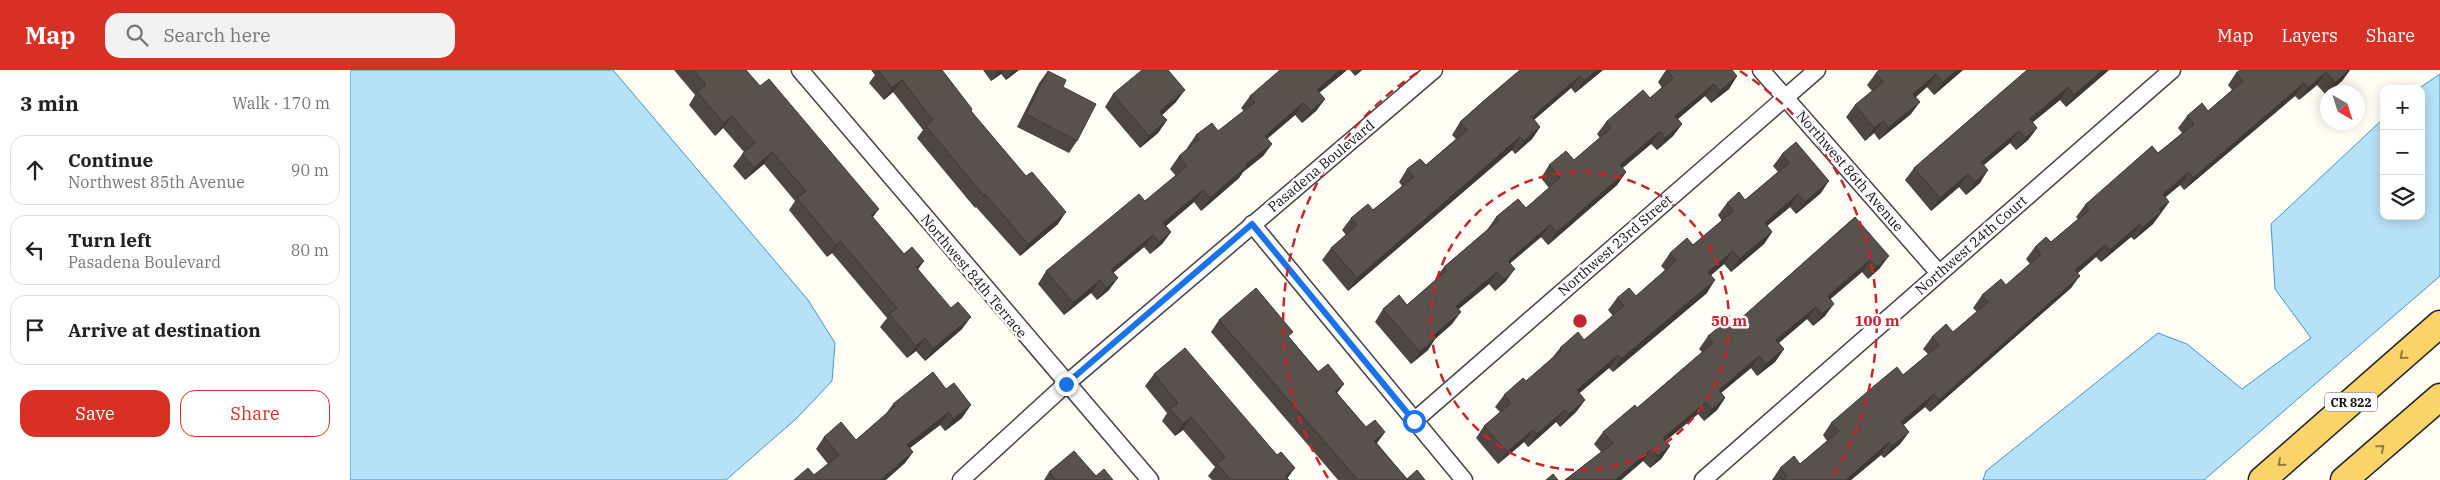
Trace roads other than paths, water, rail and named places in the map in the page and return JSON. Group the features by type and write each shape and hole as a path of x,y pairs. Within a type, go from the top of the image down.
{"main road":[{"name":"CR 822","path":"2262,480 2440,324"},
{"path":"2344,480 2440,397"}],"street":[{"name":"Northwest 84th Terrace","path":"800,70 1066,384 1150,480"},
{"name":"Pasadena Boulevard","path":"961,480 1066,384 1434,70"},
{"name":"Northwest 86th Avenue","path":"1761,70 1938,272"},
{"name":"Northwest 23rd Street","path":"1414,421 1817,70"},
{"name":"Northwest 24th Court","path":"1703,480 1938,272 2172,70"},
{"path":"1252,224 1464,480"}],"water":[{"path":"350,70 613,70 808,300 835,343 832,381 797,418 726,480 350,480"},
{"path":"2440,74 2440,276 2204,480 1983,480 1986,471 2158,333 2187,344 2242,389 2311,338 2275,289 2271,224 2380,122 2380,220 2425,220 2424,85"}]}
